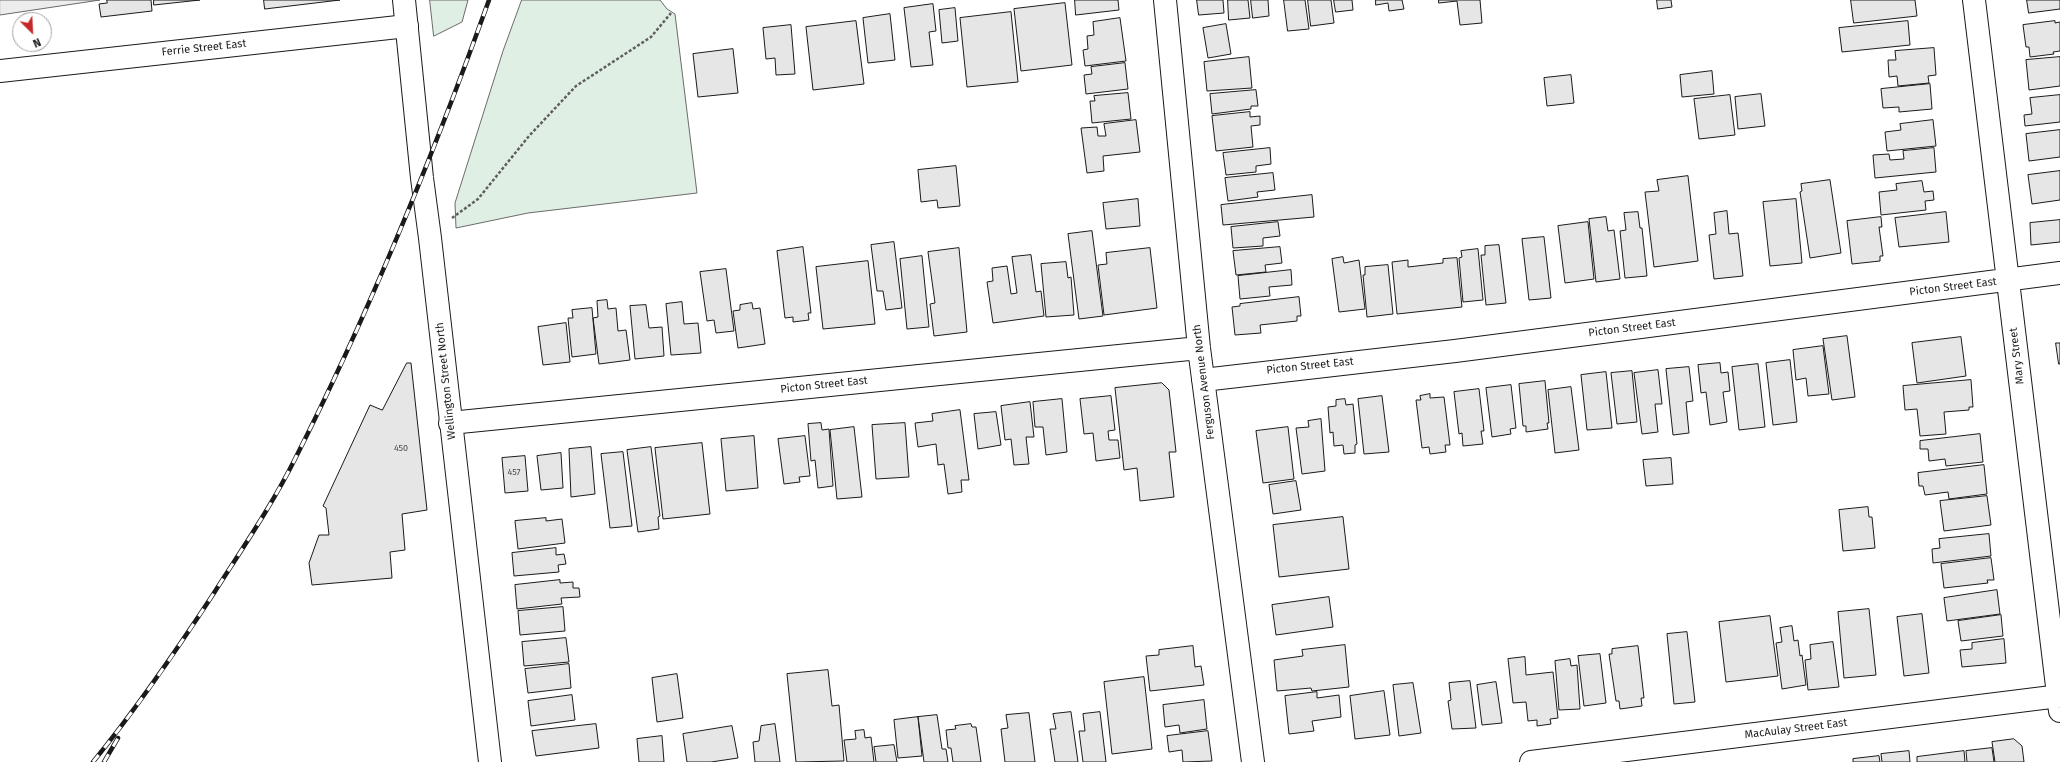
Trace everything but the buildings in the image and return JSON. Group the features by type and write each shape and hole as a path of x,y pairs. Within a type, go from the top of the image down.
{"street":[{"name":"Wellington Street North","path":"404,0 422,178 490,762"},
{"name":"Ferguson Avenue North","path":"1165,0 1199,348 1253,762"},
{"name":"Mary Street","path":"1974,0 2059,701"},
{"name":"Ferrie Street East","path":"0,71 407,26"},
{"name":"Picton Street East","path":"1203,380 1236,374 1455,351 2060,273"},
{"name":"Picton Street East","path":"450,422 1199,348"},
{"name":"MacAulay Street East","path":"1532,762 2059,701"}],"path":[{"path":"452,218 478,199 529,136 576,86 651,37 671,13"}],"green space":[{"path":"430,0 468,0 462,22 434,36"},
{"path":"522,0 660,0 667,9 675,14 697,193 528,213 456,228 455,203 503,51"}],"shaded area":[{"path":"0,0 100,0 12,12 0,15"}],"railway":[{"path":"93,762 141,700 200,615 267,510 295,459 323,403 375,290 446,117 489,0"},
{"path":"104,762 118,738"}]}
